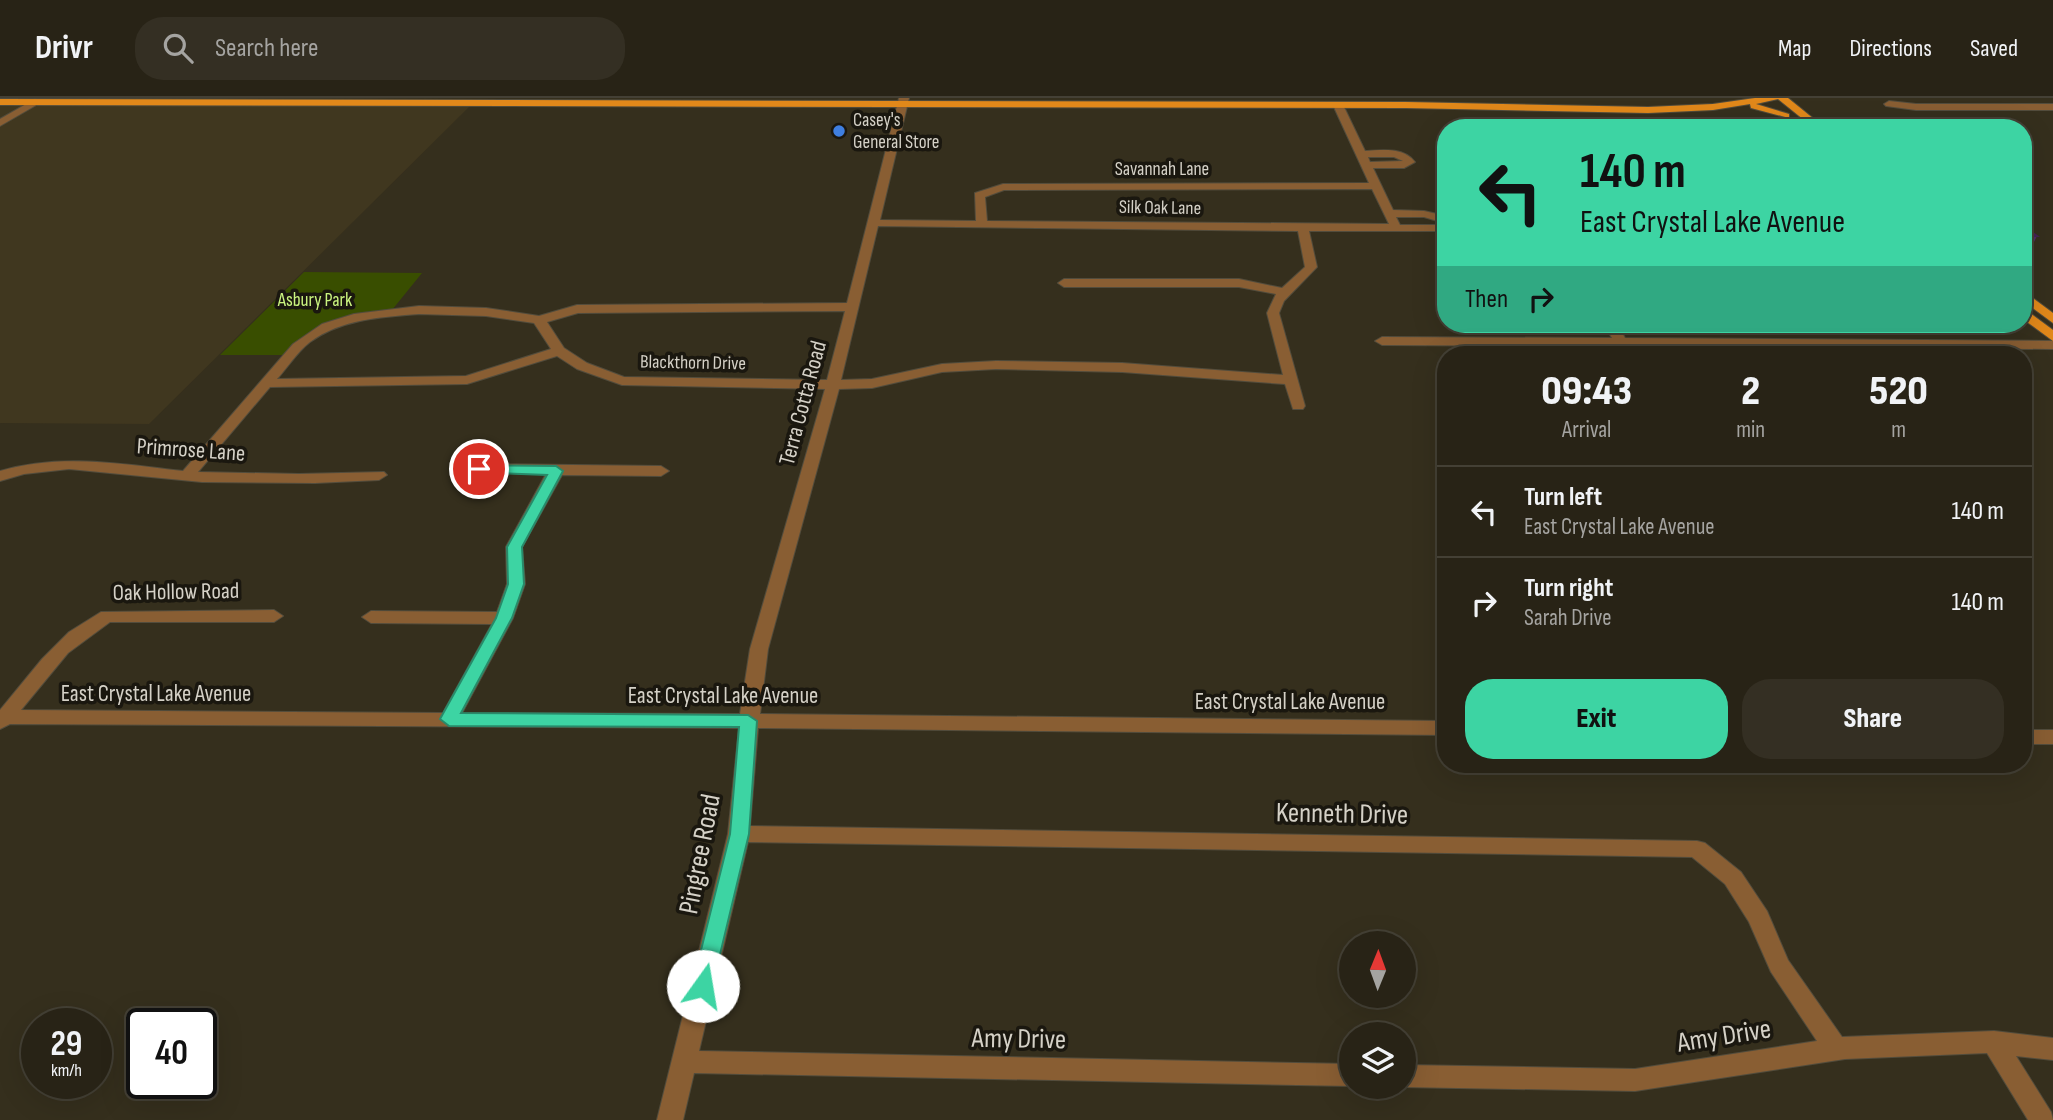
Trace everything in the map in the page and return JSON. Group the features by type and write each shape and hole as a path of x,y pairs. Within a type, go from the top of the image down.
{"main road":[{"path":"1551,106 1556,103 1724,98"},
{"path":"0,102 904,101 1551,106 1648,110 1733,105 1769,98 1790,119"},
{"path":"1782,98 1809,119"},
{"path":"1733,105 1769,108 1786,116"},
{"path":"2032,302 2053,319"},
{"path":"2032,320 2053,337"}],"street":[{"name":"Terra Cotta Road","path":"748,721 759,649 832,385 904,101"},
{"path":"0,123 35,102"},
{"path":"1889,104 1916,107 2053,107"},
{"path":"1338,105 1396,228"},
{"path":"1360,154 1398,155 1410,162 1404,165 1366,165"},
{"name":"Savannah Lane","path":"982,224 979,195 1003,187 1375,186"},
{"name":"Silk Oak Lane","path":"1389,213 1424,214 1437,219"},
{"name":"Silk Oak Lane","path":"873,223 1437,228"},
{"path":"1297,406 1273,318 1273,306 1283,292 1302,279 1311,267 1303,227"},
{"path":"1064,283 1239,283 1283,292"},
{"path":"187,476 307,338 334,324 358,316 417,311 481,312 514,313 539,320 577,309 852,307"},
{"name":"Blackthorn Drive","path":"539,320 559,351 582,366 622,381 878,384 936,369 967,366 1123,368 1289,380"},
{"path":"1616,333 1620,342"},
{"path":"1382,341 2053,345"},
{"path":"266,383 467,380 559,351"},
{"name":"Primrose Lane","path":"0,475 18,469 58,466 107,467 187,476 337,480 379,475"},
{"path":"479,469 661,471"},
{"path":"449,719 504,618 516,584 514,547 556,471"},
{"name":"Oak Hollow Road","path":"2,720 65,645 85,627 107,616 274,616"},
{"path":"371,617 504,618"},
{"name":"East Crystal Lake Avenue","path":"2,720 449,719 1437,728"},
{"name":"Pingree Road","path":"670,1120 739,834 748,721"},
{"path":"2032,737 2053,737"},
{"name":"Kenneth Drive","path":"739,834 1697,849 1733,878 1759,918 1779,965 1836,1049"},
{"path":"1994,1042 2042,1120"},
{"name":"Amy Drive","path":"1416,1076 1635,1080 1836,1049 1994,1042 2053,1049"},
{"name":"Amy Drive","path":"685,1062 1339,1075"}],"shaded area":[{"path":"0,105 470,106 149,424 0,423"}],"green space":[{"name":"Asbury Park","path":"304,272 422,273 392,310 308,334 283,355 220,355"}],"place":[{"name":"Casey's General Store","path":"839,131"}],"route":[{"path":"479,469 556,471 514,547 516,584 504,618 449,719 748,721 739,834 703,986"}]}
